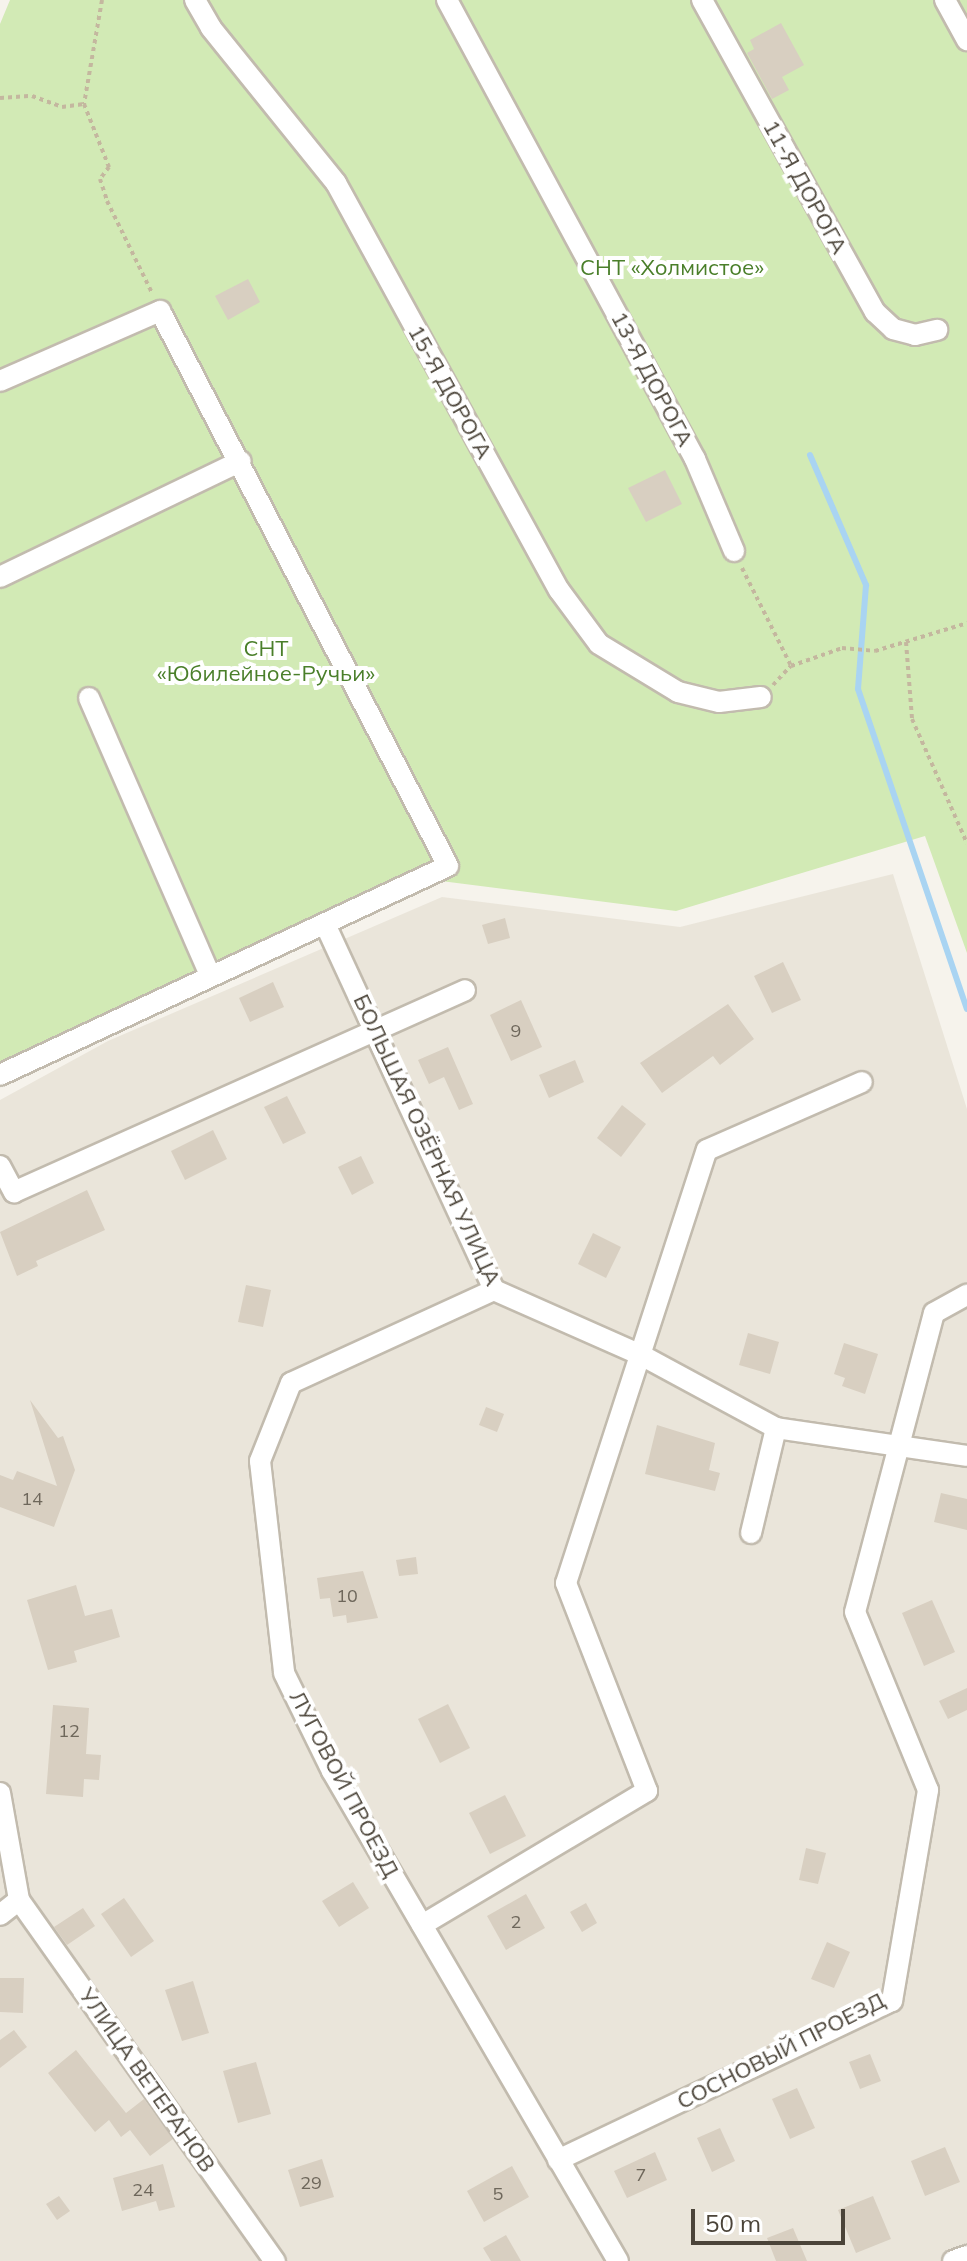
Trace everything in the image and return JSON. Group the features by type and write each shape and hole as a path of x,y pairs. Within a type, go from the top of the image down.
{"street":[{"name":"15-Я ДОРОГА","path":"195,0 211,28 336,183 559,590 599,644 678,692 719,702 761,697"},
{"name":"13-Я ДОРОГА","path":"447,0 695,459 734,551"},
{"name":"11-Я ДОРОГА","path":"702,0 875,312 893,329 915,335 937,330"},
{"path":"945,0 967,40"},
{"path":"0,381 160,311 241,461 448,866 0,1075"},
{"path":"0,577 241,461"},
{"path":"89,698 210,975"},
{"name":"БОЛЬШАЯ ОЗЁРНАЯ УЛИЦА","path":"325,924 494,1290 641,1355 776,1428 894,1449 967,1456"},
{"path":"0,1166 14,1192 465,990"},
{"path":"422,1925 647,1791 566,1583 707,1150 862,1082"},
{"name":"ЛУГОВОЙ ПРОЕЗД","path":"494,1290 291,1383 260,1461 284,1673 332,1771 618,2261"},
{"name":"СОСНОВЫЙ ПРОЕЗД","path":"558,2160 892,2001 928,1790 855,1612 894,1449 934,1313 967,1295"},
{"path":"751,1533 776,1428"},
{"name":"УЛИЦА ВЕТЕРАНОВ","path":"0,1793 19,1900 275,2261"},
{"path":"0,1915 19,1900"},
{"path":"953,2261 967,2256"}],"path":[{"path":"102,0 84,104 109,167 100,179 107,201 143,271"},
{"path":"0,98 32,96 62,107 84,104"},
{"path":"734,551 791,666"},
{"path":"761,697 791,666 842,648 875,651 967,623"},
{"path":"906,642 912,719 967,843"}],"shaded area":[{"path":"893,874 967,1109 967,2261 0,2261 0,1100 108,1041 442,897 680,927"}],"green space":[{"path":"10,0 967,0 967,953 925,836 676,911 441,881 0,1062 0,24"}],"building":[{"path":"781,23 804,65 782,77 789,90 772,99 747,53 754,49 750,40"},
{"path":"248,279 260,302 228,320 215,296"},
{"path":"665,470 682,504 646,522 628,488"},
{"path":"505,918 510,938 488,944 482,925"},
{"path":"783,962 801,1000 772,1013 754,976"},
{"path":"273,982 284,1007 250,1022 239,998"},
{"path":"521,1000 542,1047 511,1061 490,1015"},
{"path":"728,1004 754,1039 720,1065 713,1056 662,1093 640,1063"},
{"path":"448,1047 473,1104 459,1110 444,1077 429,1084 418,1060"},
{"path":"575,1060 584,1082 549,1098 539,1075"},
{"path":"287,1096 306,1133 283,1144 264,1107"},
{"path":"622,1105 646,1124 621,1157 597,1138"},
{"path":"213,1130 227,1159 185,1180 171,1151"},
{"path":"361,1156 374,1183 352,1195 338,1167"},
{"path":"87,1190 105,1230 36,1261 38,1266 17,1276 0,1232"},
{"path":"593,1233 621,1247 606,1278 578,1264"},
{"path":"246,1285 271,1290 263,1327 238,1322"},
{"path":"748,1333 779,1342 770,1374 739,1365"},
{"path":"844,1343 878,1354 865,1394 842,1386 845,1378 834,1374"},
{"path":"30,1400 58,1438 63,1436 75,1470 54,1527 0,1507 0,1475 13,1480 17,1471 57,1486"},
{"path":"486,1407 504,1414 497,1432 479,1425"},
{"path":"657,1425 715,1443 709,1470 720,1473 715,1491 645,1474"},
{"path":"941,1493 967,1499 967,1530 934,1522"},
{"path":"416,1557 418,1574 399,1576 396,1560"},
{"path":"363,1571 378,1618 347,1623 346,1615 333,1617 330,1598 320,1599 317,1578"},
{"path":"76,1585 85,1616 112,1609 120,1637 74,1651 77,1662 48,1670 27,1600"},
{"path":"932,1600 955,1652 924,1666 902,1613"},
{"path":"967,1688 967,1710 948,1719 939,1701"},
{"path":"448,1704 470,1748 440,1763 418,1719"},
{"path":"53,1705 89,1708 86,1754 101,1755 99,1780 84,1779 83,1797 46,1794"},
{"path":"505,1795 526,1836 490,1854 469,1813"},
{"path":"806,1848 826,1853 818,1884 799,1880"},
{"path":"353,1882 369,1908 339,1927 322,1901"},
{"path":"526,1894 545,1928 506,1950 487,1916"},
{"path":"124,1898 154,1941 131,1957 101,1914"},
{"path":"586,1903 597,1923 582,1932 570,1912"},
{"path":"83,1908 95,1926 67,1945 54,1927"},
{"path":"827,1942 850,1952 834,1988 811,1979"},
{"path":"0,1978 24,1978 23,2013 0,2012"},
{"path":"193,1981 209,2033 182,2041 165,1990"},
{"path":"14,2030 27,2047 0,2068 0,2040"},
{"path":"76,2050 126,2113 144,2099 173,2139 150,2156 130,2130 121,2137 109,2120 95,2132 48,2073"},
{"path":"870,2054 881,2081 860,2089 849,2062"},
{"path":"256,2062 271,2114 238,2123 223,2071"},
{"path":"797,2088 815,2128 790,2139 772,2099"},
{"path":"720,2128 735,2161 712,2172 697,2138"},
{"path":"945,2147 960,2182 925,2196 911,2161"},
{"path":"655,2152 667,2180 627,2198 614,2171"},
{"path":"322,2159 334,2197 300,2207 288,2170"},
{"path":"163,2164 175,2207 159,2211 156,2201 122,2211 113,2178"},
{"path":"512,2166 529,2197 484,2222 467,2191"},
{"path":"59,2196 70,2211 57,2220 46,2204"},
{"path":"873,2196 891,2239 856,2253 838,2210"},
{"path":"793,2228 807,2261 776,2261 767,2238"},
{"path":"506,2235 521,2261 491,2261 483,2248"}],"waterway":[{"path":"810,455 866,585 858,689 967,1009"}],"park label":[{"name":"СНТ «Холмистое»","path":"672,268"},
{"name":"СНТ «Юбилейное-Ручьи»","path":"266,660"}]}
